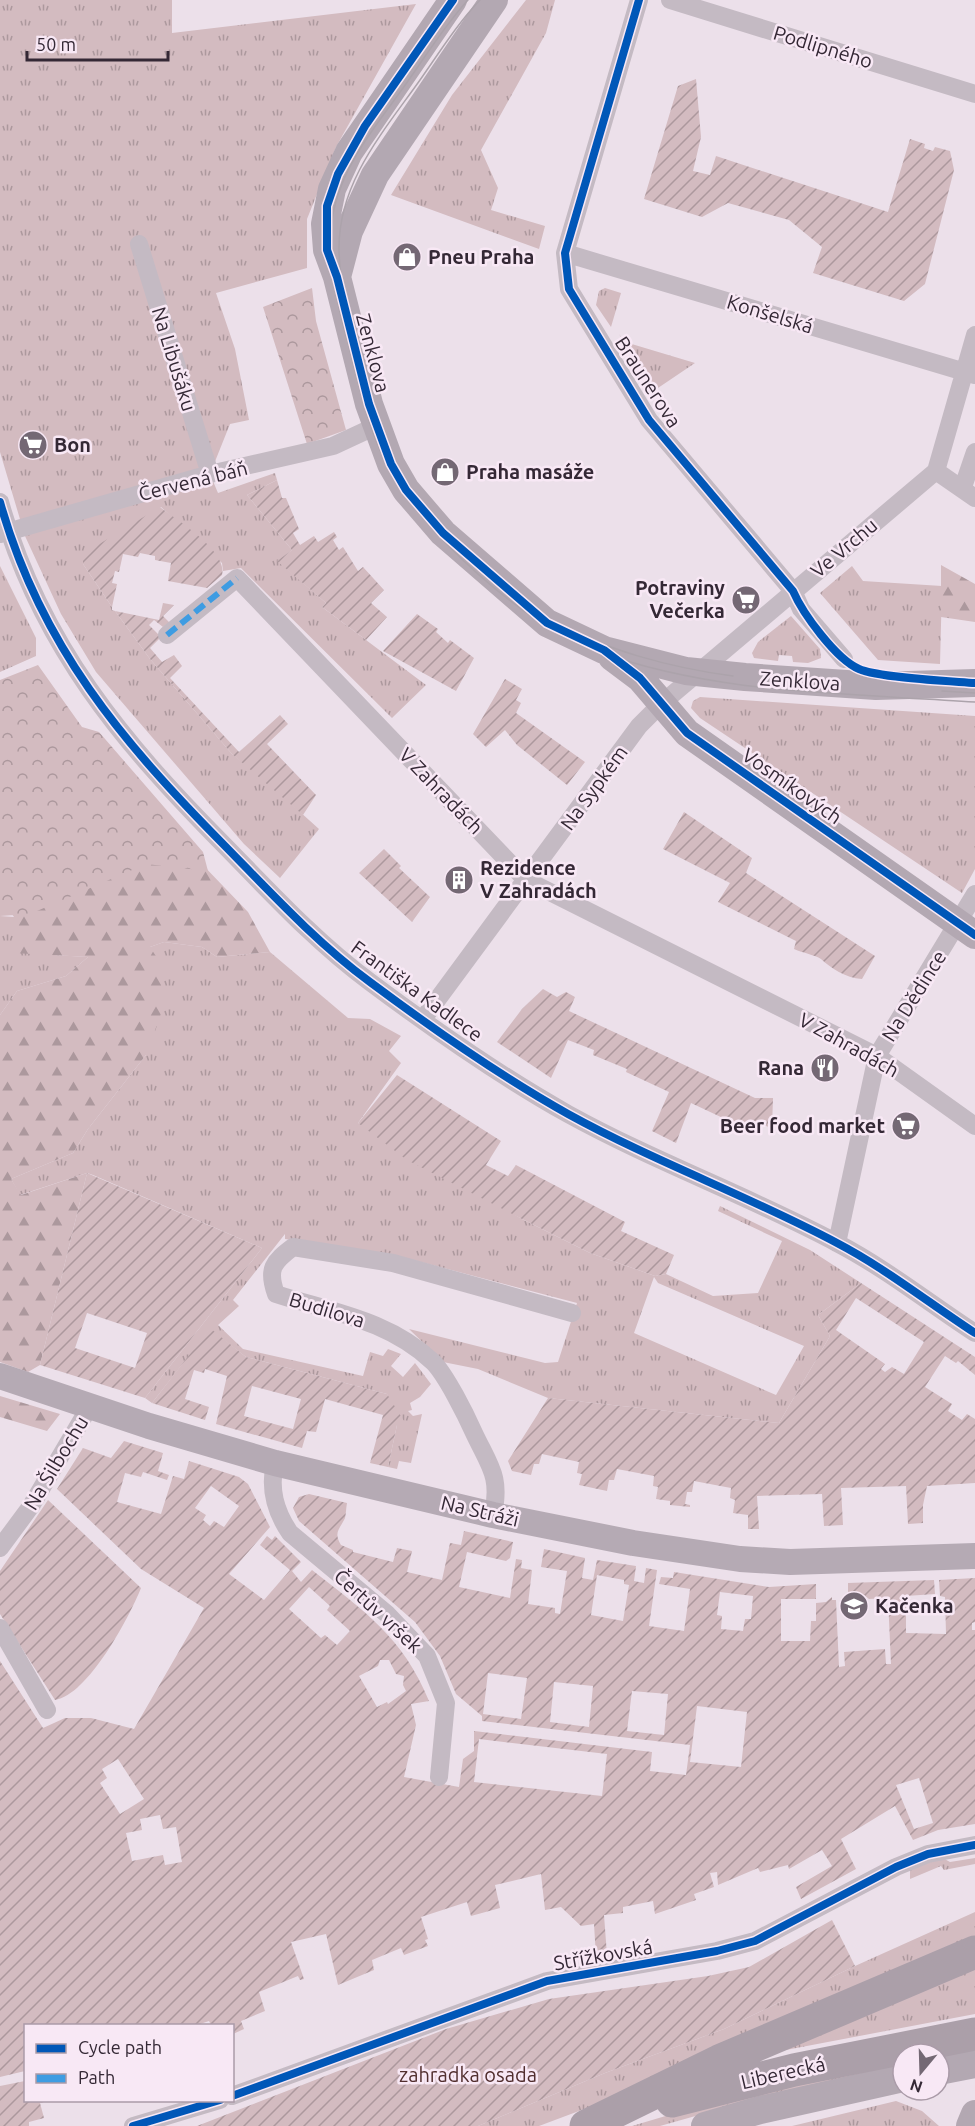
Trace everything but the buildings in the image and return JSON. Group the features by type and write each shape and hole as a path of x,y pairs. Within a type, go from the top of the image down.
{"highway":[{"path":"586,2126 719,2061 975,1952"},
{"name":"Liberecká","path":"594,2126 720,2088 877,2052 975,2034"}],"main road":[{"name":"Zenklova","path":"453,0 365,126 338,174 327,206 325,224 327,250 337,277 376,426 391,464 406,490 443,533 547,623 604,650 698,673 876,686 975,682"},
{"name":"Zenklova","path":"337,277 349,231 375,176 494,0"},
{"name":"Vosmíkových","path":"604,650 640,678 687,733 967,928"},
{"path":"951,2069 975,2064"},
{"name":"Liberecká","path":"705,2126 760,2110 891,2081"},
{"path":"970,2126 975,2114"}],"street":[{"name":"Braunerova","path":"639,0 565,253 569,289 649,420 793,591 801,609 844,659"},
{"name":"Podlipného","path":"670,0 975,94"},
{"name":"Na Libušáku","path":"139,244 210,474"},
{"name":"Konšelská","path":"565,253 969,373"},
{"path":"975,335 969,373 936,471 969,492 975,452"},
{"name":"Červená báň","path":"4,533 210,474 333,446 376,426"},
{"name":"Ve Vrchu","path":"698,673 936,471"},
{"name":"Františka Kadlece","path":"0,502 4,533 44,615 62,649 104,712 175,795 304,925 369,982 570,1115 837,1243 975,1333"},
{"name":"V Zahradách","path":"167,635 237,578 526,880 877,1056 975,1126"},
{"path":"661,704 698,673"},
{"name":"Na Sypkém","path":"423,1019 639,726 661,704"},
{"name":"Na Dědince","path":"837,1243 877,1056 967,928 975,894"},
{"name":"Budilova","path":"493,1515 498,1485 466,1416 434,1363 395,1333 354,1316 276,1293 271,1279 273,1266 293,1247 382,1261 572,1313"},
{"name":"Na Stráži","path":"0,1376 275,1463 493,1515 633,1543 740,1559 790,1562 975,1556"},
{"name":"Na Šilbochu","path":"0,1548 31,1506 90,1406"},
{"name":"Čertův vršek","path":"275,1463 272,1495 282,1522 290,1533 406,1631 427,1656 447,1703 439,1777"},
{"path":"0,1628 47,1710"},
{"name":"Střížkovská","path":"234,2095 547,1981 717,1951 755,1941 896,1868 928,1854 975,1845"},
{"path":"133,2126 213,2102"}],"green space":[{"path":"0,0 172,0 172,33 416,4 336,147 307,219 307,268 216,293 235,349 249,420 230,424 210,474 218,493 275,473 277,480 247,495 292,550 278,561 326,603 322,607 426,685 392,718 241,568 223,571 222,563 161,507 83,564 112,610 150,659 232,754 319,829 280,878 244,844 96,672 61,614 25,536 0,452"},
{"path":"526,0 555,0 546,33 481,150 498,188 491,210 545,226 539,249 391,195 452,95"},
{"path":"696,79 701,137 693,171 710,175 716,156 888,212 910,139 925,144 924,148 933,151 935,147 950,151 954,170 925,284 904,301 813,273 822,247 789,220 728,203 702,217 644,199 678,86"},
{"path":"312,288 316,321 346,430 307,444 263,307"},
{"path":"605,288 621,293 611,327 596,305 599,291"},
{"path":"619,334 625,342 695,363 655,390"},
{"path":"277,480 282,498 286,498 299,529 293,533 300,545 314,536 318,542 334,532 337,537 333,540 339,550 343,547 358,571 363,567 384,590 371,603 387,617 366,640 322,607 326,603 277,561 292,550 247,495"},
{"path":"160,507 210,547 222,566 222,575 207,588 168,581 171,563 155,560 155,556 140,553 138,557 123,554 119,572 115,571 112,583 117,584 112,607 83,564 83,554"},
{"path":"941,565 975,584 975,622 941,617"},
{"path":"0,566 36,638 36,656 0,672"},
{"path":"852,566 863,581 942,586 940,664 878,660 820,593"},
{"path":"163,603 174,605 163,616 170,623 163,627 154,620 149,625 161,637 150,648 162,662 174,655 182,666 170,678 239,752 280,715 288,724 267,744 316,795 303,815 232,754 150,659 115,611 159,620"},
{"path":"417,614 438,629 436,632 448,643 450,640 474,658 456,691 383,651"},
{"path":"791,616 820,649 821,658 808,663 793,662 792,656 779,655 778,661 754,658 752,653 758,642"},
{"path":"38,665 82,727 99,732 203,852 208,871 146,864 30,914 0,916 0,680"},
{"path":"505,679 522,689 516,700 521,703 516,713 585,762 567,785 517,745 505,730 486,747 473,734"},
{"path":"700,697 975,716 975,869 962,893 700,718 691,708 693,701"},
{"path":"684,812 752,858 746,873 875,956 862,979 844,975 818,958 794,949 796,941 718,902 730,883 663,849"},
{"path":"175,836 248,912 270,952 217,957 202,947 164,942 150,947 161,964 162,1011 146,1055 88,1129 73,1153 11,1179 21,1195 87,1173 40,1365 28,1372 0,1362 0,1015 17,991 66,976 88,957 13,953 14,917 1,899 0,888"},
{"path":"384,849 401,866 399,868 430,897 412,922 359,873"},
{"path":"0,916 14,917 54,955 88,957 66,976 17,991 0,1015"},
{"path":"164,942 202,947 217,957 270,952 348,1018 370,1019 401,1036 389,1051 401,1063 358,1123 522,1219 590,1253 655,1276 666,1274 713,1296 758,1293 782,1241 718,1211 720,1206 810,1250 861,1283 818,1315 830,1336 779,1423 548,1398 478,1369 443,1362 409,1329 545,1363 558,1362 577,1303 398,1256 285,1239 285,1234 233,1300 239,1306 218,1325 243,1349 363,1376 370,1352 383,1356 388,1349 401,1354 391,1366 403,1377 415,1363 431,1384 420,1397 410,1403 412,1410 408,1411 413,1416 422,1414 411,1463 399,1461 397,1469 388,1467 397,1425 387,1394 246,1357 210,1329 152,1403 145,1398 262,1248 87,1173 20,1195 11,1179 73,1153 88,1129 146,1055 150,947","holes":["654,1277 658,1283 804,1346 776,1395 634,1333"]},
{"path":"543,989 557,997 566,992 575,997 569,1011 755,1098 773,1098 772,1128 760,1124 757,1134 691,1103 676,1143 652,1131 669,1092 626,1072 627,1069 593,1055 594,1050 568,1040 551,1078 497,1042 522,1009"},
{"path":"397,1075 501,1141 486,1165 508,1176 516,1165 625,1222 621,1231 674,1255 666,1274 655,1276 590,1253 407,1160 358,1123"},
{"path":"87,1173 262,1248 145,1398 40,1365","holes":["87,1313 147,1333 135,1368 75,1348"]},
{"path":"861,1283 975,1357 975,1375 958,1361 956,1363 945,1356 925,1387 952,1404 948,1411 962,1420 967,1414 975,1419 975,1483 927,1486 923,1505 923,1523 908,1524 906,1486 841,1488 843,1525 824,1526 822,1494 757,1496 759,1529 748,1529 748,1515 733,1513 735,1500 730,1498 731,1488 694,1481 692,1492 687,1492 685,1504 690,1507 670,1505 670,1501 656,1499 658,1487 653,1486 654,1476 617,1469 614,1480 609,1480 607,1491 579,1485 582,1474 577,1473 579,1462 542,1454 539,1464 534,1464 531,1475 512,1471 508,1461 548,1398 779,1423 830,1336 818,1315","holes":["856,1298 924,1342 904,1374 892,1367 885,1372 881,1369 885,1364 836,1330"]},
{"path":"210,1328 246,1357 387,1394 404,1421 397,1425 388,1467 370,1463 383,1415 325,1399 316,1432 307,1431 302,1448 216,1424 227,1376 205,1369 204,1373 194,1370 185,1399 209,1407 205,1420 152,1403","holes":["252,1386 301,1399 293,1429 244,1416"]},
{"path":"0,1396 60,1414 47,1431 0,1417"},
{"path":"124,1441 163,1453 158,1471 169,1475 167,1480 143,1472 141,1477 125,1473 117,1502 161,1514 173,1476 184,1479 189,1461 239,1477 248,1484 270,1527 229,1574 264,1600 290,1570 260,1545 267,1536 272,1540 275,1536 301,1562 292,1571 301,1582 312,1570 365,1613 394,1642 407,1659 429,1701 411,1704 416,1725 404,1777 459,1787 463,1759 474,1751 474,1731 652,1752 650,1771 686,1775 690,1745 482,1721 482,1716 456,1694 440,1656 415,1622 299,1521 293,1508 299,1497 309,1494 347,1503 345,1518 338,1531 338,1537 341,1545 353,1552 393,1562 397,1548 412,1551 407,1572 442,1580 450,1543 461,1545 464,1531 513,1542 510,1558 506,1561 467,1552 459,1587 510,1598 516,1559 522,1560 521,1568 532,1570 528,1604 555,1608 555,1613 560,1614 567,1571 541,1567 544,1549 585,1558 582,1578 593,1580 597,1560 636,1566 634,1581 644,1583 646,1568 657,1570 649,1626 684,1631 690,1589 659,1584 661,1577 673,1578 674,1572 769,1587 816,1584 816,1599 781,1599 781,1641 810,1641 811,1621 816,1621 816,1603 826,1602 832,1597 832,1600 836,1600 839,1667 845,1666 844,1652 885,1649 886,1664 891,1664 888,1598 869,1599 864,1595 859,1595 854,1601 848,1601 848,1583 934,1580 935,1594 906,1596 906,1633 946,1634 945,1597 940,1596 939,1580 975,1578 975,1622 972,1623 972,1630 975,1630 975,1824 938,1830 913,1840 895,1806 841,1839 856,1869 801,1899 796,1887 832,1866 822,1850 789,1869 788,1865 760,1872 758,1868 718,1885 717,1872 710,1873 714,1887 694,1894 696,1900 655,1914 653,1901 623,1907 623,1913 604,1915 607,1955 596,1957 594,1924 581,1926 561,1907 545,1910 541,1874 495,1885 500,1908 471,1916 467,1902 421,1917 428,1946 404,1955 401,1948 372,1960 374,1970 338,1985 326,1934 291,1942 304,1979 300,1980 298,1976 259,1992 265,2011 241,2021 244,2029 234,2034 234,2024 210,2024 209,2021 200,2024 24,2024 24,2071 0,2077 0,1661 43,1728 65,1718 91,1718 134,1729 204,1608 141,1569 57,1489 83,1448 111,1458","holes":["211,1486 239,1506 224,1527 214,1521 210,1526 203,1520 206,1515 195,1508","597,1575 624,1580 624,1584 629,1585 623,1621 591,1615","309,1587 330,1606 327,1610 350,1631 337,1645 325,1635 321,1638 289,1609","720,1592 753,1596 751,1619 745,1619 743,1631 721,1629 722,1616 717,1615","380,1660 389,1660 396,1674 404,1676 403,1685 406,1691 388,1704 387,1702 377,1707 359,1676 378,1666","488,1673 527,1678 521,1719 483,1714","554,1682 593,1686 589,1727 550,1722","632,1691 668,1694 664,1735 627,1731","697,1706 747,1712 741,1767 690,1762","479,1739 607,1754 602,1796 474,1782","118,1759 144,1799 120,1814 100,1783 107,1778 102,1769","919,1778 933,1823 914,1829 896,1785","160,1815 163,1829 176,1827 182,1862 165,1865 163,1855 132,1861 126,1833 142,1830 140,1819"]},
{"path":"48,1500 141,1588 117,1635 94,1670 81,1685 68,1695 55,1700 0,1614 0,1571"},
{"path":"941,1857 950,1862 975,1858 975,1864 944,1870 941,1866 910,1879 910,1868"},
{"path":"975,1912 975,1941 603,2102 539,2126 478,2126 605,2073 724,2029"},
{"name":"zahradka osada","path":"832,1920 855,1966 724,2029 605,2073 478,2126 197,2126 446,2029 549,1999 708,1976 749,1967"},
{"path":"975,1968 975,2014 770,2053"},
{"path":"891,2067 738,2104 660,2126 632,2126 736,2095"},
{"path":"24,2081 24,2102 44,2102 40,2103 44,2118 29,2122 29,2126 0,2126 0,2086"},
{"path":"899,2102 922,2111 939,2126 792,2126"}],"tram line":[{"path":"468,0 436,40 355,158 339,191 331,226 333,277 360,391 381,452 404,493 450,547 507,599 566,638 594,650 640,665 734,684 782,690 975,702"},
{"path":"431,515 397,466 376,410 344,295 339,248 341,224 355,179 366,158 448,39 480,0"},
{"path":"490,571 542,614 592,640 662,663 733,676"},
{"path":"942,691 975,693"}],"marked path":[{"path":"167,635 237,578"}],"cycle path":[{"path":"453,0 365,126 338,174 327,206 327,250 337,277 369,404 391,464 406,490 443,533 547,623 604,650 640,678 687,733 975,935"},
{"path":"639,0 565,253 569,289 649,420 793,591 812,623 840,656 859,669 882,675 975,683"},
{"path":"0,502 17,554 38,602 62,647 89,689 152,769 188,808 331,951 442,1034 492,1068 568,1114 634,1148 837,1243 890,1275 975,1333"},
{"path":"234,2095 547,1981 717,1951 755,1941 896,1867 928,1854 975,1845"},
{"path":"133,2126 213,2102"}],"place":[{"name":"Pneu Praha","path":"407,257"},
{"name":"Bon","path":"33,445"},
{"name":"Praha masáže","path":"445,472"},
{"name":"Potraviny Večerka","path":"746,600"},
{"name":"Rezidence V Zahradách","path":"459,880"},
{"name":"Rana","path":"825,1068"},
{"name":"Beer food market","path":"906,1126"},
{"name":"Kačenka","path":"854,1606"}]}
